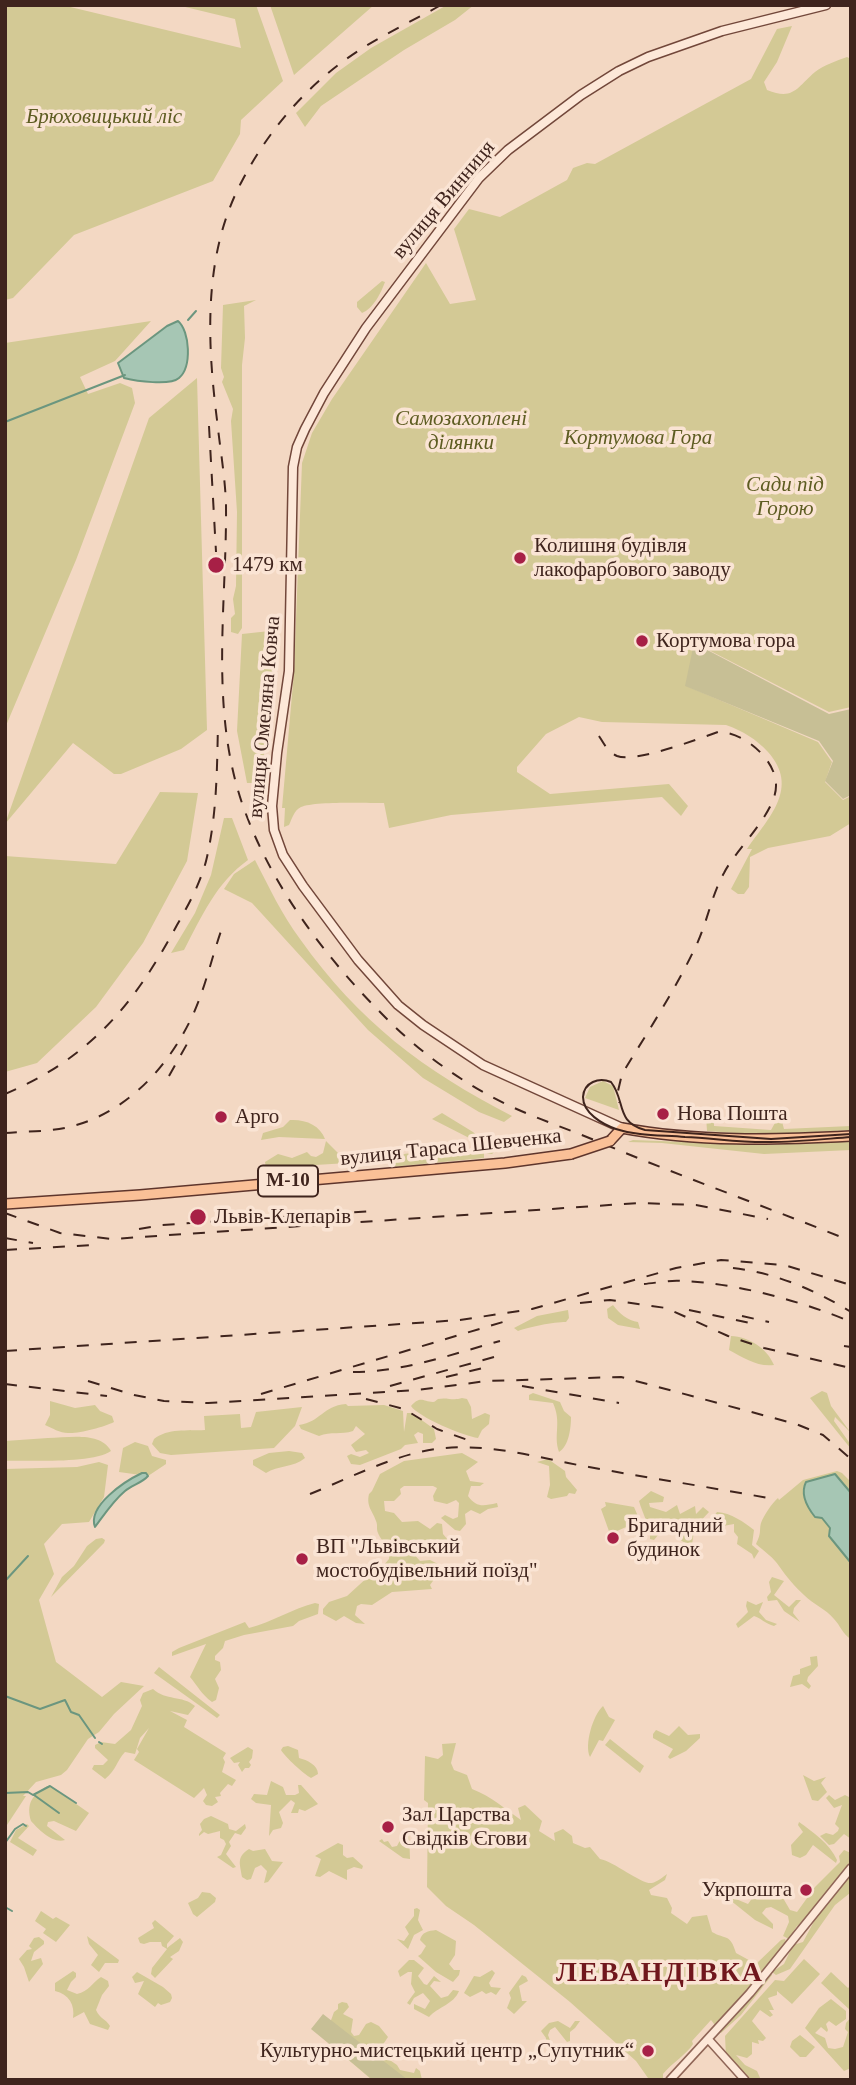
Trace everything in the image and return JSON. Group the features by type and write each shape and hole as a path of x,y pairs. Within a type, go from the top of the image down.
{"main road":[{"name":"вулиця Винниця","path":"305,429 324,393 380,308 479,178 508,150 582,95 619,71 648,57 722,31 826,5"},
{"name":"вулиця Омеляна Ковча","path":"305,429 297,447 292,482 289,671 272,797 272,816 278,843 303,887 358,960 406,1012 463,1054 483,1065 622,1128"},
{"path":"622,1128 701,1137 772,1140 851,1136"},
{"name":"вулиця Тараса Шевченка","path":"5,1204 505,1163 571,1154 610,1141 622,1128"}],"street":[{"path":"670,2080 750,1993 851,1868"},
{"path":"709,2039 745,2080"}],"green space":[{"name":"Брюховицький ліс","path":"5,5 62,5 241,48 235,19 177,5 256,5 283,81 241,120 240,134 213,181 74,235 13,298 5,300"},
{"path":"270,5 374,5 294,75"},
{"path":"447,5 474,5 321,106 305,127 296,113 336,73 371,48"},
{"name":"Кортумова Гора","path":"792,26 777,62 764,82 767,90 789,93 822,67 847,57 851,59 851,707 829,712 695,643 689,687 818,742 832,762 825,782 843,800 851,796 851,823 830,836 768,848 750,857 749,887 744,894 738,894 731,889 752,849 747,849 772,814 781,790 777,765 768,752 749,736 726,725 602,722 579,717 546,734 517,767 517,772 550,794 669,784 688,806 681,816 662,797 451,815 389,828 384,803 329,803 299,808 289,825 284,827 285,808 282,808 294,672 302,463 312,433 332,399 426,263 450,304 476,300 454,229 469,209 500,217 567,180 573,168 587,163 595,164 751,79 777,29"},
{"path":"382,281 385,282 376,300 362,313 357,302"},
{"path":"256,300 244,306 242,628 238,634 231,632 231,618 235,614 233,599 236,586 237,512 231,421 233,409 222,382 224,377 221,368 223,305"},
{"path":"151,321 115,361 80,377 88,394 120,383 132,388 135,403 76,560 5,728 5,343"},
{"path":"197,378 207,730 181,749 121,774 114,774 73,743 5,824 149,418"},
{"path":"279,630 260,783 247,783 237,731 242,634"},
{"path":"160,792 198,793 187,861 143,943 96,1007 37,1063 5,1072 5,856 116,864"},
{"path":"224,818 232,818 248,860 218,890 184,950 171,953 195,913 211,875"},
{"path":"255,860 300,939 322,969 370,1019 421,1062 512,1116 504,1122 479,1112 423,1078 368,1030 252,903 224,889 234,874"},
{"path":"603,1081 613,1086 619,1110 585,1098 590,1087"},
{"path":"714,1111 714,1126 771,1130 780,1114 784,1129 851,1126 851,1130 764,1135 707,1131 706,1115"},
{"path":"442,1113 473,1132 495,1151 492,1154 486,1153 479,1143 432,1119"},
{"path":"290,1120 311,1124 320,1130 325,1139 279,1137 261,1140 263,1133 283,1127"},
{"path":"633,1140 764,1145 851,1141 851,1150 764,1154 628,1142"},
{"path":"326,1141 348,1163 266,1168 265,1162 278,1154 292,1158 307,1152 316,1157 323,1153"},
{"path":"453,1151 463,1155 484,1153 484,1158 391,1167 391,1163 406,1154 417,1157 427,1153 430,1156"},
{"path":"613,1305 624,1316 638,1322 640,1329 618,1325 608,1318 607,1309"},
{"path":"568,1310 569,1318 566,1322 518,1331 514,1328 537,1316"},
{"path":"731,1336 757,1344 767,1353 774,1365 756,1363 729,1350"},
{"path":"822,1391 827,1393 831,1406 850,1432 835,1417 834,1421 851,1449 810,1398"},
{"path":"533,1393 560,1402 571,1417 567,1441 559,1452 557,1417 553,1403 529,1400 529,1395"},
{"path":"438,1399 467,1399 471,1407 472,1419 485,1413 490,1415 489,1424 478,1438 442,1425 411,1406 420,1400 433,1402"},
{"path":"50,1401 75,1408 95,1405 100,1411 112,1416 114,1422 78,1432 59,1431 45,1425 50,1415"},
{"path":"338,1405 384,1405 403,1411 404,1432 407,1413 412,1413 434,1429 436,1439 432,1443 423,1443 423,1434 418,1432 414,1435 418,1443 405,1445 360,1465 351,1464 347,1456 351,1454 360,1457 369,1453 366,1450 356,1452 351,1445 365,1434 356,1426 353,1431 319,1436 301,1429 299,1425 312,1421"},
{"path":"302,1407 295,1426 274,1448 171,1455 160,1453 152,1444 154,1439 165,1433 205,1430 204,1416 240,1414 241,1428 251,1427 256,1412"},
{"path":"92,1438 106,1445 111,1451 76,1460 5,1461 5,1441"},
{"path":"135,1442 148,1446 152,1456 166,1460 166,1464 148,1476 119,1472 123,1448"},
{"path":"269,1453 302,1453 305,1458 266,1473 253,1465 253,1460"},
{"path":"462,1453 478,1462 466,1471 470,1481 484,1483 471,1486 468,1496 477,1504 497,1503 498,1507 480,1514 471,1510 465,1514 466,1524 460,1531 441,1518 445,1515 453,1519 458,1517 459,1503 456,1500 447,1504 434,1501 437,1488 433,1486 404,1486 394,1501 384,1501 385,1511 394,1513 402,1522 418,1521 430,1529 437,1523 442,1524 443,1534 452,1545 451,1550 430,1539 428,1543 436,1555 431,1555 425,1547 411,1545 413,1553 420,1561 430,1560 438,1564 438,1574 430,1585 432,1589 392,1592 372,1605 357,1606 355,1615 365,1624 356,1623 344,1616 336,1621 323,1614 323,1609 329,1602 347,1596 370,1575 383,1571 383,1566 389,1559 389,1551 378,1533 377,1522 368,1502 369,1494 380,1474 404,1461"},
{"path":"548,1459 565,1471 566,1477 577,1490 575,1494 569,1493 567,1496 551,1499 547,1497 550,1485 549,1466 537,1462"},
{"path":"99,1462 108,1465 104,1497 89,1522 62,1524 44,1544 54,1574 39,1600 56,1662 102,1697 121,1682 144,1686 99,1732 88,1739 67,1770 61,1775 36,1782 23,1796 26,1796 5,1828 5,1469 77,1467"},
{"path":"837,1471 851,1482 851,1639 831,1615 801,1592 774,1560 756,1544 762,1520 778,1498 779,1500 803,1480"},
{"path":"651,1491 664,1497 663,1502 649,1503 650,1507 666,1512 677,1505 680,1514 695,1506 696,1514 703,1507 709,1512 696,1526 688,1525 694,1531 692,1545 663,1529 654,1540 650,1539 639,1501"},
{"path":"605,1502 634,1507 640,1521 610,1534 601,1509 606,1506"},
{"path":"717,1512 732,1516 754,1530 752,1545 759,1551 754,1559 752,1554 737,1544 734,1524 718,1524 714,1516"},
{"path":"102,1538 104,1543 51,1597 62,1577 74,1566 87,1546"},
{"path":"772,1577 784,1581 774,1595 789,1607 796,1600 801,1600 793,1613 800,1622 784,1611 777,1600 768,1601 767,1597 771,1592 769,1582"},
{"path":"747,1601 756,1605 763,1602 759,1612 766,1620 777,1624 771,1625 754,1616 738,1628 736,1624 748,1612"},
{"path":"315,1603 319,1604 318,1614 293,1626 225,1641 223,1648 215,1656 215,1660 220,1662 221,1670 215,1679 219,1688 216,1700 212,1702 190,1677 206,1644 172,1656 172,1652 179,1648 245,1622 249,1628"},
{"path":"817,1656 818,1666 807,1681 811,1686 809,1689 802,1684 790,1687 793,1676 800,1674 800,1669 811,1665 810,1657"},
{"path":"159,1667 220,1715 217,1718 154,1673"},
{"path":"153,1689 195,1706 188,1715 170,1711 187,1720 184,1727 226,1753 222,1772 236,1780 232,1786 228,1784 220,1793 221,1796 215,1797 218,1802 212,1806 203,1801 207,1795 204,1788 194,1798 134,1760 149,1728 140,1738 135,1754 125,1752 105,1779 92,1769 94,1765 103,1765 108,1760 95,1745 101,1742 115,1744 131,1730 142,1706 140,1700 143,1693"},
{"path":"603,1706 609,1717 615,1720 590,1757 590,1730"},
{"path":"679,1726 688,1735 700,1734 700,1738 686,1751 670,1759 668,1757 673,1749 653,1738 653,1734 656,1730 669,1736"},
{"path":"610,1739 644,1766 640,1773 605,1745"},
{"path":"456,1743 451,1763 454,1770 467,1775 472,1789 492,1799 521,1820 518,1808 525,1805 542,1821 539,1831 555,1841 554,1833 563,1829 572,1836 573,1843 585,1848 590,1847 600,1859 648,1883 656,1882 667,1874 665,1880 649,1890 651,1895 667,1898 672,1908 671,1913 687,1924 692,1917 707,1915 712,1932 727,1938 736,1953 756,1964 785,1939 787,1946 770,1972 772,1975 741,2015 721,2033 711,2020 692,2041 691,2047 663,2074 663,2078 648,2078 636,2061 570,2002 474,1925 446,1906 427,1887 428,1803 424,1800 425,1756 438,1759 443,1755 442,1744"},
{"path":"288,1746 298,1750 299,1758 314,1766 318,1774 311,1778 286,1757 281,1750"},
{"path":"248,1747 253,1750 249,1762 251,1765 242,1772 238,1765 240,1762 234,1763 230,1758"},
{"path":"803,1775 814,1781 826,1777 821,1783 827,1792 818,1801 812,1800"},
{"path":"271,1781 283,1787 286,1795 299,1793 298,1785 301,1785 318,1804 305,1811 299,1809 298,1813 291,1813 295,1803 291,1800 279,1812 283,1823 281,1828 273,1830 269,1836 271,1805 256,1803 251,1799 254,1794 267,1795"},
{"path":"47,1786 89,1813 76,1831 54,1821 48,1822 47,1826 65,1840 51,1838 31,1821 29,1810 32,1800"},
{"path":"829,1795 835,1800 845,1795 851,1798 851,1839 844,1834 834,1844 829,1845 820,1836 826,1833 833,1835 838,1831 839,1828 835,1824 842,1805 834,1808 826,1798"},
{"path":"211,1816 236,1831 245,1824 246,1828 241,1835 235,1833 229,1842 231,1846 226,1854 236,1867 233,1868 217,1857 221,1855 226,1844 220,1838 220,1831 208,1834 204,1832 199,1836 202,1830 200,1824"},
{"path":"799,1822 826,1844 834,1854 836,1863 813,1845 806,1855 800,1858 792,1855 791,1845 803,1832"},
{"path":"27,1824 29,1826 18,1838 37,1850 33,1856 10,1842 16,1830"},
{"path":"406,1829 409,1831 410,1859 403,1858 379,1841 382,1839 384,1842 388,1841 392,1847 397,1846"},
{"path":"338,1843 343,1845 343,1855 347,1858 353,1857 363,1866 362,1869 354,1867 347,1870 347,1880 329,1871 320,1877 315,1876 321,1859 315,1856"},
{"path":"249,1849 265,1849 272,1861 283,1862 268,1882 264,1883 267,1871 261,1865 255,1868 251,1879 242,1877 241,1858"},
{"path":"844,1850 851,1853 847,1871 803,1923 797,1926 793,1932 795,1936 791,1940 783,1936 789,1922 788,1916 771,1907 766,1908 762,1913 773,1924 773,1929 755,1920 730,1900 731,1897 748,1904 753,1897 768,1895 785,1885 793,1885 792,1889 784,1889 783,1898 790,1910 797,1912 815,1887 840,1862 839,1856"},
{"path":"850,1876 850,1893 835,1905 790,1969 776,1975 772,1972 784,1964 793,1945 803,1942 818,1914"},
{"path":"202,1892 210,1893 216,1898 215,1902 197,1917 188,1903 198,1898"},
{"path":"417,1908 420,1910 418,1920 423,1930 414,1935 408,1949 397,1939 404,1941 409,1934 405,1927"},
{"path":"41,1911 70,1925 56,1942 43,1933 46,1929 35,1921"},
{"path":"155,1920 174,1936 167,1948 180,1938 183,1942 179,1951 170,1957 173,1959 155,1978 151,1974 152,1968 167,1949 161,1942 144,1944 140,1943 138,1938 154,1928 152,1923"},
{"path":"436,1930 456,1941 455,1955 449,1964 454,1970 460,1970 453,1982 436,1972 418,1956 426,1946 420,1940 422,1935"},
{"path":"87,1936 119,1960 118,1963 105,1963 99,1972 91,1965 98,1955 89,1944"},
{"path":"39,1937 44,1944 34,1952 31,1961 41,1958 43,1964 29,1982 19,1959 27,1950 32,1949 29,1946 34,1938"},
{"path":"804,1959 820,1974 792,2004 777,1991 777,1995 768,1998 774,2010 769,2010 773,2015 770,2017 760,2010 752,2021 766,2038 763,2041 758,2040 759,2044 752,2042 752,2054 747,2058 736,2055 745,2065 757,2071 761,2080 748,2080 726,2056 725,2036 775,1980 784,1981"},
{"path":"409,1960 414,1960 424,1968 418,1976 424,1984 427,1985 434,1976 441,1982 434,1981 430,1986 441,1998 448,1996 453,1990 459,1991 453,1999 429,2017 414,2009 414,2004 425,2009 430,2001 423,1993 414,1998 410,2005 407,2003 415,1992 411,1984 412,1972 400,1977 398,1971"},
{"path":"492,1970 495,1973 489,1983 491,1987 501,1988 496,1995 482,1991 470,1997 464,1993 474,1976 480,1977"},
{"path":"73,1971 76,1977 67,1990 77,1994 101,1977 108,1981 109,1986 96,2010 110,2026 108,2030 90,2024 84,2012 73,2018 70,2001 55,1991 55,1983"},
{"path":"137,1972 171,1994 170,2002 161,2005 158,2003 155,2007 138,1994 144,1981 135,1983 132,1977"},
{"path":"831,1972 848,1988 851,1985 851,2011 821,1983"},
{"path":"522,1975 528,1981 519,1986 522,2001 527,2001 514,2014 507,2008 511,1998 509,1993"},
{"path":"831,1999 846,2011 846,2019 836,2026 829,2021 826,2024 827,2032 821,2027 815,2033 825,2038 828,2048 843,2047 848,2032 845,2029 846,2023 851,2017 851,2068 844,2071 805,2028 819,2008"},
{"path":"342,2002 349,2007 343,2014 353,2019 351,2032 354,2036 359,2035 366,2024 371,2022 379,2026 388,2037 380,2049 381,2054 400,2070 414,2073 416,2068 420,2071 422,2080 372,2080 344,2056 330,2023 338,2004"},
{"path":"558,2021 570,2028 575,2021 580,2021 570,2032 570,2041 567,2042 555,2027 548,2035 551,2043 545,2046 546,2038 541,2031 549,2023"},
{"path":"800,2035 815,2047 806,2057 800,2057 790,2047 792,2041"}],"shaded area":[{"path":"178,321 185,333 188,349 186,366 179,378 161,382 124,378 118,363 167,326"},
{"path":"694,643 829,714 851,709 851,795 843,799 825,781 833,761 819,741 685,686"},
{"path":"142,1473 148,1476 121,1495 95,1527 94,1519 102,1503 126,1482"},
{"path":"835,1474 851,1493 851,1563 829,1536 830,1528 822,1518 815,1517 812,1513 804,1496 806,1482"},
{"path":"323,2014 408,2080 373,2080 311,2029"}],"waterway":[{"path":"188,320 196,311"},
{"path":"5,422 125,375"},
{"path":"5,1581 28,1556"},
{"path":"5,1696 40,1709 65,1700 71,1712 79,1715 95,1738"},
{"path":"5,1793 28,1792 33,1795 50,1786 76,1803"},
{"path":"34,1795 59,1813"},
{"path":"5,1843 15,1829 23,1824 26,1826"},
{"path":"5,1907 12,1911"}],"tram line":[{"path":"851,1134 771,1139 645,1130 629,1122 611,1082 602,1080 589,1084 583,1097 586,1108 599,1121 632,1133 759,1142 851,1137"}],"railway":[{"path":"441,5 356,52 300,99 274,130 252,163 229,209 220,238 214,268 210,329 226,504 223,694 226,732 243,806 268,864 320,944 383,1015 443,1066 497,1100 526,1113 851,1241"},
{"path":"209,426 216,552"},
{"path":"5,1094 62,1064 85,1046 126,1004 161,954 195,892 207,857 215,807 218,723"},
{"path":"599,736 611,752 626,757 667,749 718,732 728,733 748,742 765,757 775,776 776,786 770,808 730,863 712,901 699,939 660,1012 622,1074 618,1091 619,1103"},
{"path":"5,1133 54,1130 89,1121 108,1112 141,1088 168,1057 190,1021 221,931"},
{"path":"169,1076 187,1044"},
{"path":"5,1213 60,1233 112,1239 639,1203 696,1205 768,1219"},
{"path":"139,1229 162,1225 372,1211"},
{"path":"5,1238 33,1243"},
{"path":"5,1250 93,1245"},
{"path":"5,1351 460,1320 532,1309 676,1268 721,1260 784,1265 851,1285"},
{"path":"733,1268 765,1274 795,1284 851,1312"},
{"path":"644,1284 702,1282 745,1289 812,1307 851,1322"},
{"path":"580,1303 610,1300 666,1308 728,1336 764,1348 851,1368"},
{"path":"689,1310 750,1323"},
{"path":"742,1316 769,1322"},
{"path":"261,1394 503,1322"},
{"path":"353,1372 409,1366 500,1341"},
{"path":"844,1346 851,1347"},
{"path":"390,1386 494,1357"},
{"path":"446,1377 487,1367"},
{"path":"88,1381 164,1401 208,1403 417,1390 487,1381 621,1377 796,1424 823,1435 851,1459"},
{"path":"5,1384 107,1396"},
{"path":"522,1386 619,1403"},
{"path":"366,1399 404,1409 437,1429 476,1443"},
{"path":"310,1494 404,1456 455,1447 513,1452 768,1498"}],"place":[{"name":"Колишня будівля лакофарбового заводу","path":"520,558"},
{"name":"1479 км","path":"216,565"},
{"name":"Кортумова гора","path":"642,641"},
{"name":"Нова Пошта","path":"663,1114"},
{"name":"Арго","path":"221,1117"},
{"name":"Львів-Клепарів","path":"198,1217"},
{"name":"Бригадний будинок","path":"613,1538"},
{"name":"ВП \"Львівський мостобудівельний поїзд\"","path":"302,1559"},
{"name":"Зал Царства Свідків Єгови","path":"388,1827"},
{"name":"Укрпошта","path":"806,1890"},
{"name":"Культурно-мистецький центр „Супутник“","path":"648,2051"}],"district":[{"name":"ЛЕВАНДІВКА","path":"660,1974"}],"park label":[{"name":"Самозахоплені ділянки","path":"461,431"},
{"name":"Сади під Горою","path":"785,497"}]}
